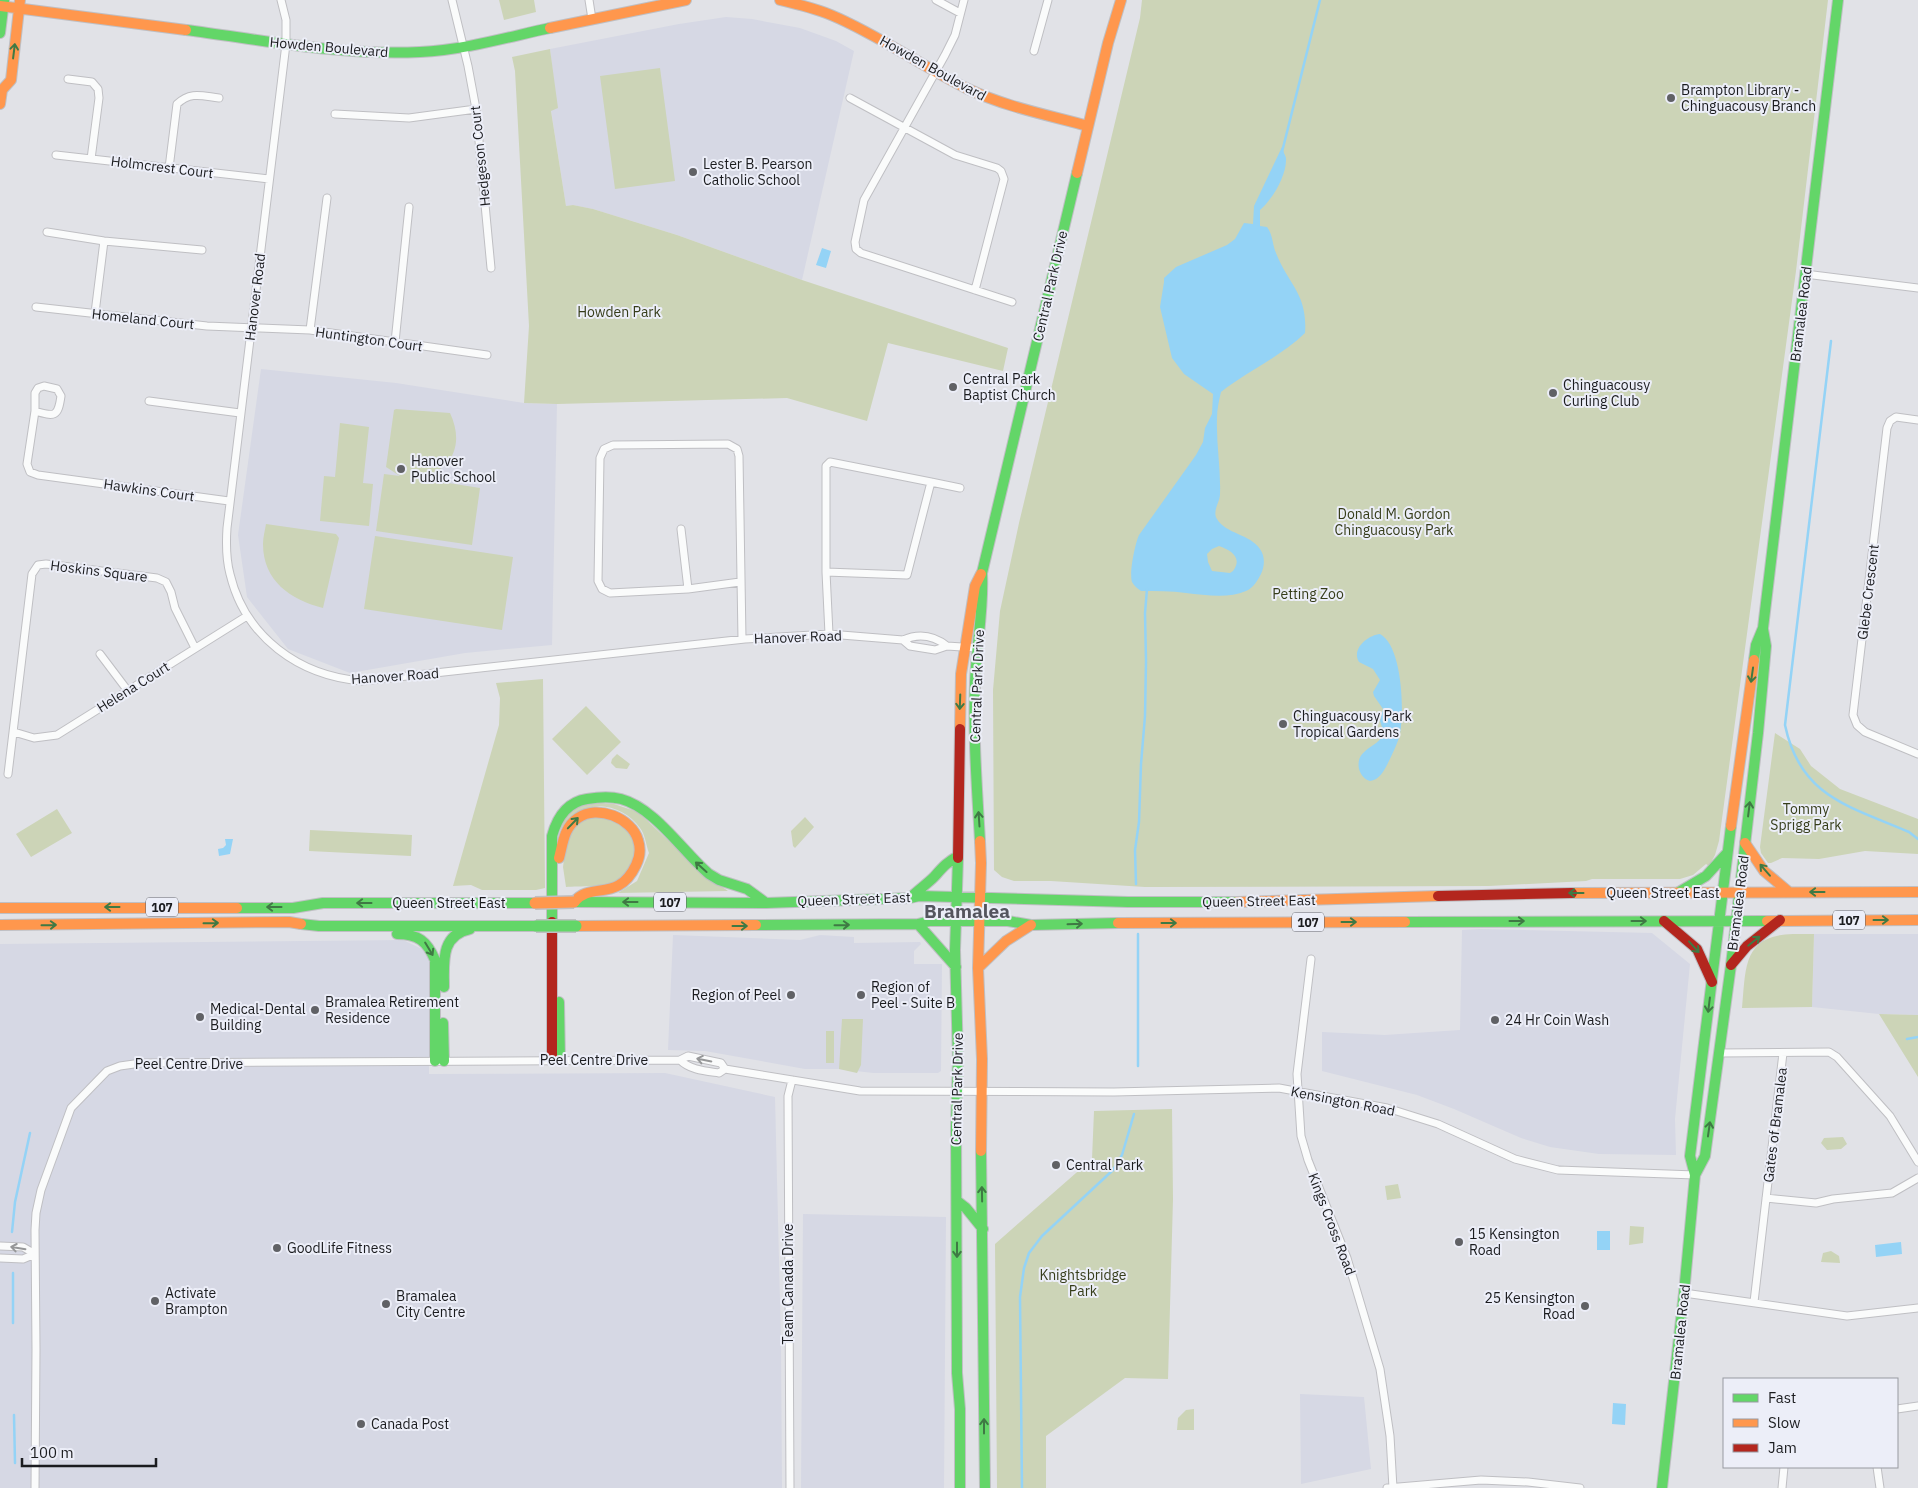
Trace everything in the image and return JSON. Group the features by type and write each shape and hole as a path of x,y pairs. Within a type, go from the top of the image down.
{"main road":[{"name":"Howden Boulevard","path":"2,4 20,5 286,44 360,52 389,53 422,52 463,46 686,0"},
{"name":"Howden Boulevard","path":"780,0 813,8 844,20 990,99 1088,126"},
{"name":"Central Park Drive","path":"960,1488 960,1408 957,1373 958,1060 956,921 961,674 975,586 982,573 1108,43 1121,0"},
{"name":"Bramalea Road","path":"1662,1488 1695,1175 1690,1156 1756,645 1763,628 1838,0"},
{"path":"0,33 2,4"},
{"path":"0,104 1,87 10,80 20,5"},
{"name":"Central Park Drive","path":"982,573 983,592 977,648 973,728 982,863 978,968 982,1059 985,1488"},
{"name":"Bramalea Road","path":"1695,1175 1706,1156 1720,1053 1758,733 1766,646 1763,628"},
{"path":"556,1060 552,836 557,818 570,805 597,797 613,798 635,804 657,822 708,873 726,883 744,888 766,903"},
{"path":"556,1060 560,846 564,833 572,822 579,817 599,811 614,814 628,824 637,836 640,847 638,863 630,877 618,886 602,892 583,893 574,902"},
{"path":"1745,843 1764,871 1789,892"},
{"path":"1677,893 1706,876 1728,853"},
{"path":"910,898 920,887 933,878 943,865 958,856"},
{"name":"Queen Street East","path":"0,908 293,908 323,903 766,903 910,898 919,896 1128,902 1222,902 1558,893 1918,892"},
{"path":"1731,964 1747,946 1780,920"},
{"name":"Queen Street East","path":"0,925 289,922 319,926 576,926 918,924 930,921 980,921 1031,925 1918,920"},
{"path":"1664,921 1697,949 1712,982"},
{"path":"918,924 927,938 956,967"},
{"path":"978,968 1006,940 1031,925"},
{"path":"319,926 336,934 412,934 425,942 435,960 440,1061"},
{"path":"440,1061 444,963 448,944 452,937 465,930 505,929 512,926"},
{"path":"957,1201 966,1208 982,1229"}],"street":[{"name":"Hanover Road","path":"282,0 286,20 286,44 229,501 226,551 236,595 247,616 273,647 308,669 344,680 362,681 742,639 829,634 903,640 914,635 937,638 947,646"},
{"name":"Hedgeson Court","path":"452,0 476,109 491,268"},
{"path":"589,0 592,19"},
{"path":"936,0 960,13"},
{"path":"964,0 955,35 937,72 903,128 864,200 855,242 856,248 862,253 1012,302"},
{"path":"1034,52 1048,0"},
{"path":"68,78 92,82 98,89 91,159"},
{"path":"168,168 177,104 191,95 219,98"},
{"path":"850,98 954,155 997,168 1001,171 1004,178 976,290"},
{"path":"335,114 409,118 476,109"},
{"name":"Holmcrest Court","path":"56,155 269,179"},
{"path":"310,330 327,198"},
{"path":"395,342 409,207"},
{"path":"47,232 104,241 202,250"},
{"path":"95,314 104,241"},
{"path":"1806,274 1918,288"},
{"name":"Homeland Court","path":"36,307 207,326 251,328"},
{"name":"Huntington Court","path":"251,328 310,330 487,355"},
{"path":"44,386 57,389 62,396 57,413 35,411 34,393 38,388 44,386"},
{"path":"149,401 240,413"},
{"name":"Hawkins Court","path":"35,411 27,464 30,472 38,475 229,501"},
{"name":"Glebe Crescent","path":"1918,420 1896,417 1890,421 1887,428 1853,715 1857,725 1865,732 1918,754"},
{"path":"740,582 688,589 610,593 602,589 598,581 598,572 600,458 604,449 613,445 728,444 737,449 739,456 742,639"},
{"path":"829,634 826,572 826,466 830,462 960,488"},
{"path":"826,572 907,575 931,482"},
{"path":"681,529 688,589"},
{"name":"Hoskins Square","path":"14,732 32,574 38,566 46,564 157,578 166,582 175,608 195,648"},
{"name":"Helena Court","path":"14,732 34,738 57,735 247,616"},
{"name":"Hanover Road","path":"903,640 910,646 936,650 947,646 977,648"},
{"path":"100,654 128,691"},
{"path":"8,774 14,732"},
{"name":"Kings Cross Road","path":"1311,959 1297,1074 1301,1136 1308,1160 1347,1258 1380,1369 1390,1436 1391,1488"},
{"name":"Gates of Bramalea","path":"1720,1053 1829,1052 1837,1057 1890,1116 1918,1162"},
{"name":"Gates of Bramalea","path":"1754,1302 1784,1053"},
{"name":"Peel Centre Drive","path":"35,1488 36,1213 68,1112 96,1081 111,1069 141,1063 680,1060 688,1056 721,1063 725,1069"},
{"name":"Peel Centre Drive","path":"680,1060 687,1067 712,1072 719,1073 725,1069 860,1091 957,1092"},
{"name":"Team Canada Drive","path":"790,1488 788,1096 792,1080"},
{"name":"Kensington Road","path":"957,1092 1114,1092 1279,1088 1387,1108 1438,1124 1514,1159 1558,1170 1695,1175"},
{"name":"Gates of Bramalea","path":"1766,1198 1816,1203 1833,1199 1892,1193 1918,1178"},
{"path":"0,1246 23,1247 35,1254"},
{"path":"0,1258 23,1259 35,1254"},
{"path":"1684,1293 1847,1316 1918,1308"},
{"path":"1898,1409 1918,1406"},
{"path":"1782,1488 1784,1468"},
{"path":"1877,1468 1880,1488"},
{"path":"1391,1488 1481,1480 1528,1482 1580,1488"}],"shaded area":[{"name":"Lester B. Pearson Catholic School","path":"726,17 752,19 800,28 836,41 854,51 802,280 677,235 593,209 573,205 566,206 551,110 557,108 550,49 679,24"},
{"name":"Hanover Public School","path":"261,369 396,383 524,403 557,404 552,645 465,653 350,673 288,649 247,597 238,535"},
{"path":"1462,930 1652,933 1690,964 1675,1119 1676,1155 1599,1154 1550,1147 1521,1138 1417,1095 1322,1071 1322,1032 1385,1035 1460,1030"},
{"path":"1814,934 1918,934 1918,1015 1879,1014 1812,1007"},
{"path":"673,935 800,940 820,935 854,937 854,943 920,942 921,944 914,951 914,964 942,964 941,1071 938,1073 873,1073 839,1069 805,1069 705,1051 668,1050"},
{"path":"403,940 420,948 422,946 426,951 432,969 429,1013 429,1074 665,1073 775,1097 781,1342 782,1488 0,1488 0,944"},
{"path":"803,1214 946,1217 944,1488 801,1488"},
{"path":"1300,1394 1364,1397 1371,1469 1301,1484"}],"green space":[{"path":"499,0 534,0 536,12 504,20"},
{"name":"Donald M. Gordon Chinguacousy Park","path":"1142,0 1828,0 1796,271 1719,841 1709,866 1706,864 1693,875 1680,879 1592,879 1586,881 1489,886 1145,887 1051,881 1014,881 1002,877 994,870 993,690 1000,611 1019,523 1140,18"},
{"name":"Howden Park","path":"550,49 558,108 551,111 566,206 573,205 593,209 677,235 802,280 1008,348 1003,371 888,343 867,421 787,398 557,404 524,403 529,326 515,71 512,57"},
{"path":"660,68 675,181 615,189 600,76"},
{"path":"394,410 450,413 456,436 452,455 439,470 417,478 480,488 472,545 376,531 384,474 400,476 386,467"},
{"path":"340,423 369,427 363,483 373,484 369,526 320,521 324,476 335,477"},
{"path":"266,524 336,534 339,538 323,608 300,600 290,594 274,578 264,557 263,541"},
{"path":"375,536 513,557 502,630 364,609"},
{"path":"543,679 545,888 536,890 482,890 471,885 453,886 499,725 500,698 496,683"},
{"path":"586,706 621,742 587,775 552,739"},
{"name":"Tommy Sprigg Park","path":"1775,733 1800,749 1811,766 1840,789 1918,819 1918,854 1865,851 1819,859 1782,858 1768,863 1761,853 1760,847"},
{"path":"617,754 630,764 627,769 616,768 611,763"},
{"path":"614,804 638,812 706,876 728,891 618,893 637,881 649,853 643,833 634,821 627,815 611,808 593,807 573,815 558,833 565,819 574,810 585,805"},
{"path":"57,809 72,833 31,857 16,834"},
{"path":"607,816 630,831 635,840 634,861 631,868 623,878 612,884 566,887 563,867 566,843 573,827 589,817"},
{"path":"805,817 814,827 795,848 791,831"},
{"path":"310,830 412,835 411,856 309,851"},
{"path":"1814,934 1812,1007 1742,1008 1746,968 1756,948 1764,941 1776,936"},
{"path":"1879,1014 1918,1015 1918,1077"},
{"path":"842,1019 863,1019 861,1065 857,1073 839,1069"},
{"path":"826,1031 834,1031 834,1063 826,1063"},
{"name":"Knightsbridge Park","path":"1172,1109 1173,1199 1168,1379 1125,1378 1046,1436 1046,1488 997,1488 995,1244 1092,1159 1094,1111"},
{"path":"1843,1137 1847,1144 1841,1149 1827,1150 1821,1143 1824,1138"},
{"path":"1398,1184 1401,1198 1387,1200 1385,1186"},
{"path":"1630,1226 1644,1227 1643,1243 1629,1245"},
{"path":"1831,1251 1839,1256 1840,1263 1821,1262 1823,1253"},
{"path":"1194,1409 1194,1430 1177,1430 1178,1418 1186,1410"}],"water":[{"path":"1282,147 1286,158 1286,165 1274,194 1260,210 1260,226 1267,227 1269,230 1281,264 1300,299 1305,320 1305,333 1275,357 1221,392 1217,415 1220,494 1216,516 1226,528 1256,544 1264,558 1262,571 1251,588 1232,595 1216,596 1169,591 1141,591 1134,585 1131,578 1133,558 1139,535 1196,455 1203,442 1205,428 1212,414 1213,394 1184,374 1172,358 1160,307 1164,278 1176,267 1227,245 1235,239 1244,223 1253,224 1254,206","holes":["1219,546 1231,552 1236,558 1236,566 1230,573 1212,571 1208,562 1207,554 1212,549"]},
{"path":"822,248 831,251 826,268 816,265"},
{"path":"1380,634 1388,641 1398,666 1402,714 1399,738 1391,757 1381,775 1370,781 1362,775 1359,769 1359,762 1364,752 1377,742 1384,733 1380,721 1383,709 1373,692 1380,680 1373,669 1359,662 1357,652 1366,640"},
{"path":"225,839 233,839 230,854 219,856 218,849 226,845"},
{"path":"1597,1231 1610,1231 1610,1250 1597,1250"},
{"path":"1901,1242 1902,1254 1876,1257 1875,1245"},
{"path":"1613,1403 1626,1404 1625,1425 1612,1424"}],"waterway":[{"path":"1282,152 1320,0"},
{"path":"1831,341 1785,725 1792,749 1802,768 1815,784 1847,806 1909,832 1918,839"},
{"path":"1136,884 1135,850 1139,822 1145,716 1145,613 1147,589"},
{"path":"1138,934 1138,1066"},
{"path":"1907,1039 1918,1037"},
{"path":"1022,1488 1020,1297 1024,1268 1029,1253 1042,1236 1113,1170 1122,1155 1134,1114"},
{"path":"12,1232 15,1202 30,1133"},
{"path":"13,1273 13,1323"},
{"path":"14,1415 15,1463"}],"traffic: fast":[{"path":"1754,660 1756,645 1763,628 1838,0"},
{"path":"0,33 4,1"},
{"path":"186,30 303,46 391,53 453,49 550,28"},
{"path":"980,841 975,704 982,573 1077,173"},
{"path":"1695,1175 1705,1156 1731,965 1758,733 1766,646 1763,629"},
{"path":"552,922 552,836 554,829 568,807 580,801 600,797 621,799 645,811 709,874 719,880 747,889 766,903"},
{"path":"1662,1488 1695,1175 1690,1156 1731,826"},
{"path":"1679,892 1706,876 1727,853"},
{"path":"910,898 945,865 958,856"},
{"path":"958,858 955,950 958,1060 956,1127 957,1373 960,1409 960,1488"},
{"path":"574,902 766,903 910,898 919,896 1128,902 1237,902"},
{"path":"237,908 293,908 323,903 535,903"},
{"path":"756,925 918,924 930,921 1008,921 1031,925 1118,923"},
{"path":"1405,922 1767,921"},
{"path":"301,924 319,926 536,926"},
{"path":"918,924 956,967"},
{"path":"536,926 576,926"},
{"path":"444,987 444,960 449,944 453,937 460,932 470,929"},
{"path":"397,934 411,935 421,940 429,948 435,960 435,1061"},
{"path":"559,1002 560,1060"},
{"path":"443,1023 444,1061"},
{"path":"981,1151 985,1488"},
{"path":"957,1201 966,1208 983,1229"}],"traffic: slow":[{"path":"0,104 2,90 11,80 20,0"},
{"path":"550,28 686,0"},
{"path":"780,0 818,10 849,23 951,80 982,95 1027,110 1088,126"},
{"path":"1077,173 1108,43 1121,0"},
{"path":"0,6 186,30"},
{"path":"960,729 961,674 975,586 981,574"},
{"path":"1731,826 1754,660"},
{"path":"559,858 570,826 578,818 586,814 595,812 613,816 629,825 638,840 640,847 639,856 629,877 613,888 588,893 574,902"},
{"path":"980,841 978,968 982,1059 981,1151"},
{"path":"1745,843 1764,871 1789,892"},
{"path":"1572,893 1918,892"},
{"path":"1237,902 1438,896"},
{"path":"535,903 574,902"},
{"path":"0,908 237,908"},
{"path":"1767,921 1918,920"},
{"path":"0,925 289,922 301,924"},
{"path":"1118,923 1405,922"},
{"path":"576,926 756,925"},
{"path":"978,968 1006,941 1031,925"}],"traffic: jam":[{"path":"958,858 960,729"},
{"path":"1438,896 1572,893"},
{"path":"1731,965 1747,946 1780,920"},
{"path":"1664,921 1697,949 1712,982"},
{"path":"552,922 552,1060"}],"place":[{"name":"Brampton Library - Chinguacousy Branch","path":"1671,98"},
{"name":"Lester B. Pearson Catholic School","path":"693,172"},
{"name":"Central Park Baptist Church","path":"953,387"},
{"name":"Chinguacousy Curling Club","path":"1553,393"},
{"name":"Hanover Public School","path":"401,469"},
{"name":"Chinguacousy Park Tropical Gardens","path":"1283,724"},
{"name":"Region of Peel","path":"791,995"},
{"name":"Region of Peel - Suite B","path":"861,995"},
{"name":"Bramalea Retirement Residence","path":"315,1010"},
{"name":"Medical-Dental Building","path":"200,1017"},
{"name":"24 Hr Coin Wash","path":"1495,1020"},
{"name":"Central Park","path":"1056,1165"},
{"name":"15 Kensington Road","path":"1459,1242"},
{"name":"GoodLife Fitness","path":"277,1248"},
{"name":"Activate Brampton","path":"155,1301"},
{"name":"Bramalea City Centre","path":"386,1304"},
{"name":"25 Kensington Road","path":"1585,1306"},
{"name":"Canada Post","path":"361,1424"}],"district":[{"name":"Bramalea","path":"967,911"}],"park label":[{"name":"Petting Zoo","path":"1308,594"}]}
